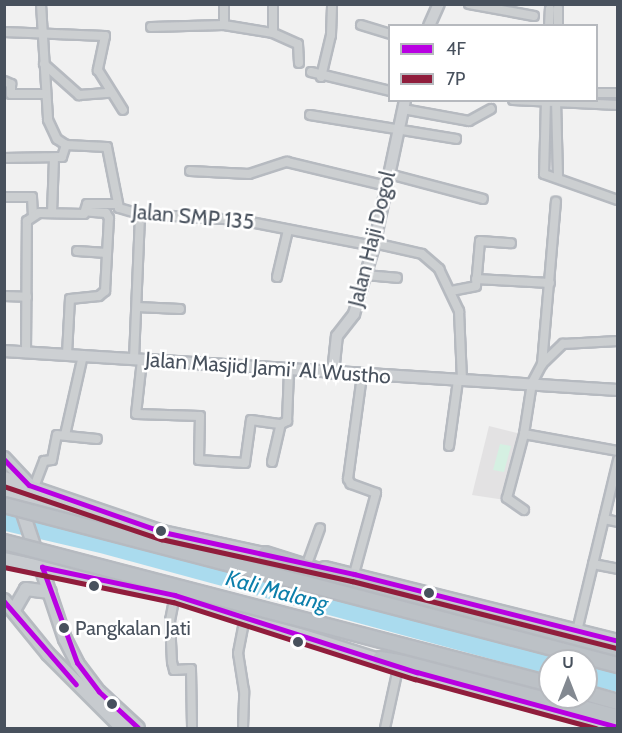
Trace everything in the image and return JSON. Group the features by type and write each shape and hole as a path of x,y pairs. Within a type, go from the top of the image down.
{"highway":[{"path":"4,505 618,664"},
{"path":"4,542 538,681"},
{"path":"265,554 618,653"},
{"path":"380,659 418,665 618,717"},
{"path":"598,696 618,702"}],"main road":[{"path":"4,458 31,486"},
{"path":"8,479 164,532 265,554"},
{"path":"8,479 18,500 77,663 99,692 138,729"},
{"path":"4,492 18,500 141,531 164,532"},
{"path":"4,559 175,595 395,665 618,727"},
{"path":"312,569 354,574 618,641"},
{"path":"14,610 26,589 51,592"},
{"path":"4,600 48,654 122,729"}],"street":[{"path":"4,158 64,156 66,145 57,139 48,120 41,4"},
{"path":"224,4 224,25"},
{"path":"273,4 273,33"},
{"path":"321,77 331,35 332,4"},
{"path":"430,24 439,4"},
{"path":"469,4 534,16"},
{"path":"550,24 554,7"},
{"path":"554,7 558,24"},
{"path":"151,27 224,25 273,33 298,44 299,63"},
{"path":"361,25 388,33"},
{"path":"4,32 105,36 98,63 110,93 123,110"},
{"path":"44,63 79,95 110,93"},
{"path":"311,72 321,77 388,91"},
{"path":"6,81 11,94 45,94"},
{"path":"598,93 618,93"},
{"path":"618,105 546,102 544,174 618,200"},
{"path":"556,102 558,178"},
{"path":"404,105 469,121 491,110"},
{"name":"Jalan Haji Dogol","path":"333,373 337,336 354,314 366,275 404,105"},
{"path":"310,115 456,139"},
{"name":"Jalan SMP 135","path":"66,145 106,147 116,204 123,211 240,220 422,254 439,269 459,311 460,380 449,446"},
{"path":"52,213 54,158"},
{"path":"190,171 249,174 287,162 386,186"},
{"path":"389,174 483,199"},
{"path":"4,196 32,197 33,215 26,225 26,352"},
{"path":"542,364 556,202"},
{"path":"33,215 84,214 87,204 116,204"},
{"path":"67,354 70,299 103,295 107,253 107,213 90,212"},
{"path":"140,214 136,414 200,416 199,460 245,463 251,420 281,424"},
{"path":"276,277 288,230"},
{"path":"451,291 473,288 480,241 511,243"},
{"path":"77,251 107,253"},
{"path":"366,275 397,278"},
{"path":"476,279 550,283"},
{"path":"4,296 27,297"},
{"path":"137,307 180,309"},
{"path":"524,510 507,498 524,434 532,383 542,364 562,344 618,341"},
{"name":"Jalan Masjid Jami' Al Wustho","path":"4,351 618,390"},
{"path":"65,435 69,404 76,397 83,355"},
{"path":"272,462 281,424 288,417 289,370"},
{"path":"354,574 376,493 351,484 348,479 362,375"},
{"path":"524,434 618,451"},
{"path":"31,486 44,461 52,460 57,435 97,439"},
{"path":"577,631 618,460"},
{"path":"4,466 8,479"},
{"path":"604,519 618,522"},
{"path":"312,569 320,528"},
{"path":"593,564 618,569"},
{"path":"175,595 170,620 172,662 174,670 191,669 192,729"},
{"path":"243,729 243,685 238,653 244,617"},
{"path":"385,729 397,673 395,665"}],"shaded area":[{"path":"489,426 521,434 505,500 472,495"}],"green space":[{"path":"500,444 511,446 504,472 493,470"}],"water":[{"name":"Kali Malang","path":"4,505 559,649 538,649 538,672 100,553 5,531"},
{"path":"598,659 617,664 617,692 598,687"}],"transit line":[{"name":"4F","path":"4,459 29,485 163,532 354,574 618,641"},
{"name":"7P","path":"4,486 161,539 352,581 616,648"},
{"name":"7P","path":"4,567 173,602 415,679 595,728"},
{"name":"4F","path":"138,728 99,692 77,663 42,567 175,595 417,672 618,727"},
{"name":"4F","path":"4,601 76,684"}],"place":[{"name":"Pangkalan Jati","path":"64,628"}]}
